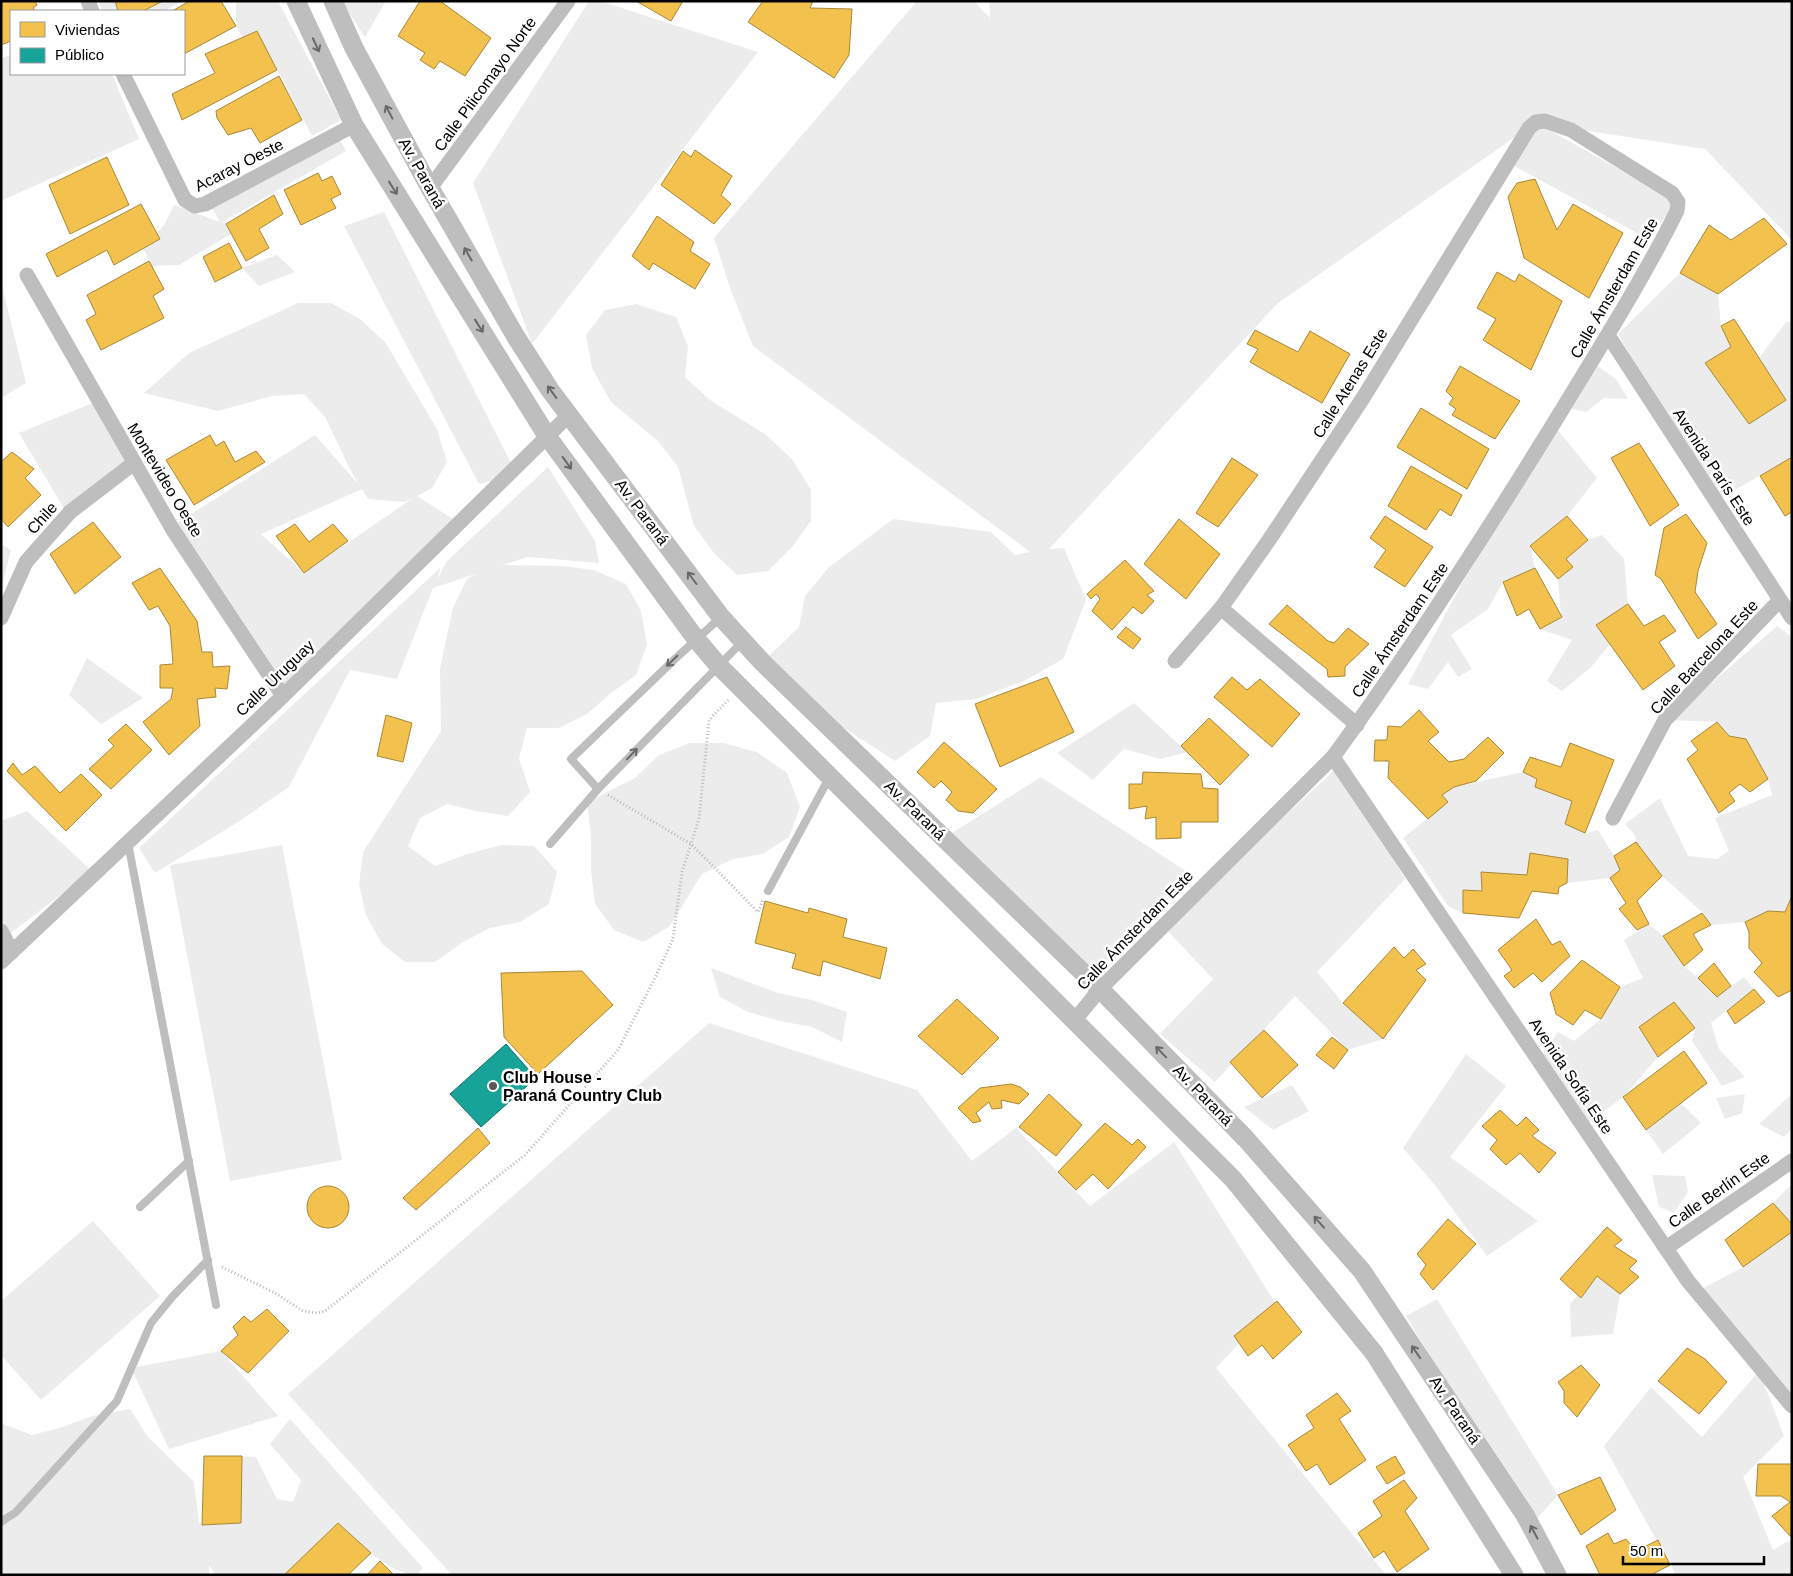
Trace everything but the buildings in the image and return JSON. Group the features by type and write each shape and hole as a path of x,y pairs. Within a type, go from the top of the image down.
{"street":[{"name":"Av. Paraná","path":"296,1 354,125 547,436 696,639 718,665 1233,1179 1374,1353 1514,1575"},
{"name":"Av. Paraná","path":"333,1 354,48 430,188 516,337 550,390 721,617 742,641 1100,989 1246,1139 1362,1271 1525,1515 1557,1575"},
{"name":"Calle Pilicomayo Norte","path":"430,188 568,1"},
{"name":"Acaray Oeste","path":"123,75 185,200 196,206 205,204 354,125"},
{"name":"Calle Ámsterdam Este","path":"1074,1021 1100,989 1333,757 1357,725 1403,660 1508,497 1608,335 1670,226 1677,211 1678,202 1672,193 1571,130 1545,121"},
{"name":"Calle Atenas Este","path":"1175,660 1221,608 1269,540 1363,398 1528,128 1536,122 1545,121"},
{"name":"Montevideo Oeste","path":"27,275 173,530 283,696"},
{"name":"Avenida París Este","path":"1608,335 1792,618"},
{"name":"Calle Uruguay","path":"6,957 283,696 569,415"},
{"name":"Chile","path":"1,618 26,562 70,512 134,463"},
{"name":"Calle Barcelona Este","path":"1613,818 1665,720 1780,601"},
{"path":"1221,608 1357,725"},
{"name":"Avenida Sofía Este","path":"1333,757 1688,1281 1792,1406"},
{"path":"1,931 6,957"},
{"name":"Calle Berlín Este","path":"1666,1248 1792,1161"}],"lane":[{"path":"598,789 571,759 721,617"},
{"path":"550,844 598,789 742,641"},
{"path":"768,891 830,776"},
{"path":"128,843 216,1305"},
{"path":"140,1206 189,1161"},
{"path":"1,1522 16,1512 117,1401 151,1323 173,1296 208,1260"}],"path":[{"path":"208,1260 275,1293 303,1311 317,1313 325,1311 526,1155 618,1050 655,978 672,938 682,872 699,819 709,720 741,688"},
{"path":"598,789 691,844 758,912"}],"shaded area":[{"path":"98,1 119,1 124,10 102,10"},
{"path":"154,1 182,1 166,10 136,10"},
{"path":"278,1 341,120 312,136 257,31 242,37 236,26 236,2"},
{"path":"341,1 386,1 365,37"},
{"path":"589,1 600,1 758,52 532,344 473,183"},
{"path":"917,1 974,1 990,18 989,1 1792,1 1792,240 1705,149 1537,123 1677,202 1648,239 1507,162 1535,123 1277,304 1049,549 1064,548 1086,600 1063,659 1026,680 977,699 936,703 930,736 895,761 824,715 766,659 799,627 805,596 828,568 893,519 991,532 1015,555 1030,552 753,346 730,288 714,238"},
{"path":"10,55 10,75 112,75 139,139 1,201 1,58"},
{"path":"339,138 346,151 222,222 226,224 231,234 179,265 152,266 143,248 164,225 174,205 220,222 212,208"},
{"path":"384,212 517,475 479,484 344,226"},
{"path":"277,255 295,272 259,286 242,268"},
{"path":"1680,273 1718,294 1721,326 1731,347 1706,363 1749,423 1786,400 1759,358 1786,322 1792,322 1792,457 1721,498 1696,471 1618,334"},
{"path":"1,282 26,383 1,398"},
{"path":"298,303 331,303 360,319 385,342 437,429 447,462 432,488 417,496 461,524 285,691 174,525 315,435 359,485 325,417 304,394 272,396 218,411 144,393 189,353","holes":["362,489 368,499 405,502 413,498 304,573 261,534"]},
{"path":"636,304 676,317 688,346 685,377 710,400 765,434 792,459 811,490 811,521 792,547 768,571 737,575 714,553 694,526 678,467 658,441 611,402 592,368 586,335 605,310"},
{"path":"1592,362 1616,379 1628,399 1604,398 1586,412 1565,407"},
{"path":"95,402 129,461 65,510 19,433"},
{"path":"1557,429 1597,478 1567,516 1530,546 1535,568 1503,582 1488,609 1451,635 1472,669 1458,677 1448,662 1428,689 1408,684 1461,585"},
{"path":"548,467 595,541 599,563 528,557 503,565 562,566 594,570 626,584 641,611 647,645 636,675 587,714 559,728 527,728 519,758 530,792 508,816 447,804 420,818 408,846 435,866 467,854 501,845 534,846 557,872 549,904 520,922 490,928 463,942 435,962 405,962 382,944 366,915 359,884 363,852 441,731 440,669 453,608 467,579 478,573 433,588 397,679 350,670 289,787 238,822 155,873 139,848 441,567 437,581 446,562"},
{"path":"1602,535 1624,559 1628,604 1596,625 1610,644 1592,666 1562,691 1547,681 1572,640 1540,629 1561,617 1558,579 1573,567 1566,559 1588,540"},
{"path":"1,544 11,550 1,589"},
{"path":"1777,626 1792,637 1792,896 1785,912 1768,911 1745,922 1711,925 1702,912 1662,876 1636,842 1635,835 1625,824 1660,798 1688,856 1717,859 1729,851 1715,818 1772,795 1768,779 1746,740 1729,736 1717,722 1669,720"},
{"path":"87,658 143,698 101,724 69,695"},
{"path":"1134,703 1187,752 1161,759 1124,749 1093,780 1057,753"},
{"path":"690,743 723,743 757,752 787,773 800,807 789,837 763,854 733,859 702,874 669,927 643,942 614,930 595,904 587,802 635,778 659,755"},
{"path":"1339,766 1405,879 1317,972 1343,1003 1383,1039 1348,1050 1295,996 1215,1082 1160,1034 1213,979 1164,927"},
{"path":"1523,772 1537,779 1535,787 1572,801 1565,824 1585,833 1598,830 1620,870 1610,878 1567,883 1568,859 1530,853 1527,875 1481,873 1482,891 1463,890 1463,913 1448,906 1403,838 1448,802 1442,795 1454,787"},
{"path":"1041,777 1186,871 1097,974 952,833"},
{"path":"27,811 92,871 7,936 1,917 1,821"},
{"path":"282,845 342,1160 230,1181 170,865"},
{"path":"1649,924 1663,936 1684,966 1716,997 1744,977 1754,989 1711,1023 1719,1049 1745,1077 1722,1086 1692,1041 1695,1028 1674,1002 1640,1027 1658,1057 1623,1097 1585,1126 1539,1059 1558,1032 1574,1041 1601,1019 1620,987 1643,978 1624,940"},
{"path":"711,968 778,993 812,1000 847,1012 842,1042 812,1027 748,1012 720,997"},
{"path":"709,1023 917,1090 972,1161 1016,1128 1090,1206 1174,1142 1276,1304 1216,1368 1386,1575 452,1575 288,1394"},
{"path":"1466,1054 1506,1086 1450,1157 1538,1221 1487,1256 1434,1184 1403,1148"},
{"path":"1292,1085 1309,1111 1273,1130 1244,1107"},
{"path":"1745,1094 1742,1113 1725,1119 1716,1098"},
{"path":"1792,1094 1792,1129 1784,1137 1759,1124"},
{"path":"1681,1103 1701,1123 1663,1154 1646,1130"},
{"path":"1652,1175 1685,1176 1688,1192 1674,1213 1659,1207"},
{"path":"1792,1184 1792,1224 1773,1203"},
{"path":"93,1221 160,1296 41,1400 1,1355 1,1301"},
{"path":"1792,1232 1792,1400 1698,1291 1743,1267"},
{"path":"1597,1276 1620,1294 1613,1334 1571,1337 1570,1304"},
{"path":"1437,1299 1558,1495 1531,1525 1406,1316"},
{"path":"221,1351 278,1416 169,1449 131,1368"},
{"path":"1759,1371 1784,1436 1743,1477 1773,1550 1792,1539 1792,1575 1676,1575 1604,1446 1651,1387 1702,1437"},
{"path":"130,1409 148,1437 194,1482 199,1523 241,1523 242,1456 256,1457 277,1499 293,1502 301,1480 270,1444 290,1419 423,1568 417,1575 407,1574 396,1569 374,1556 338,1523 284,1575 216,1575 209,1565 209,1575 1,1575 1,1423 32,1435 63,1427 92,1416"}],"place":[{"name":"Club House - Paraná Country Club","path":"493,1086"}]}
